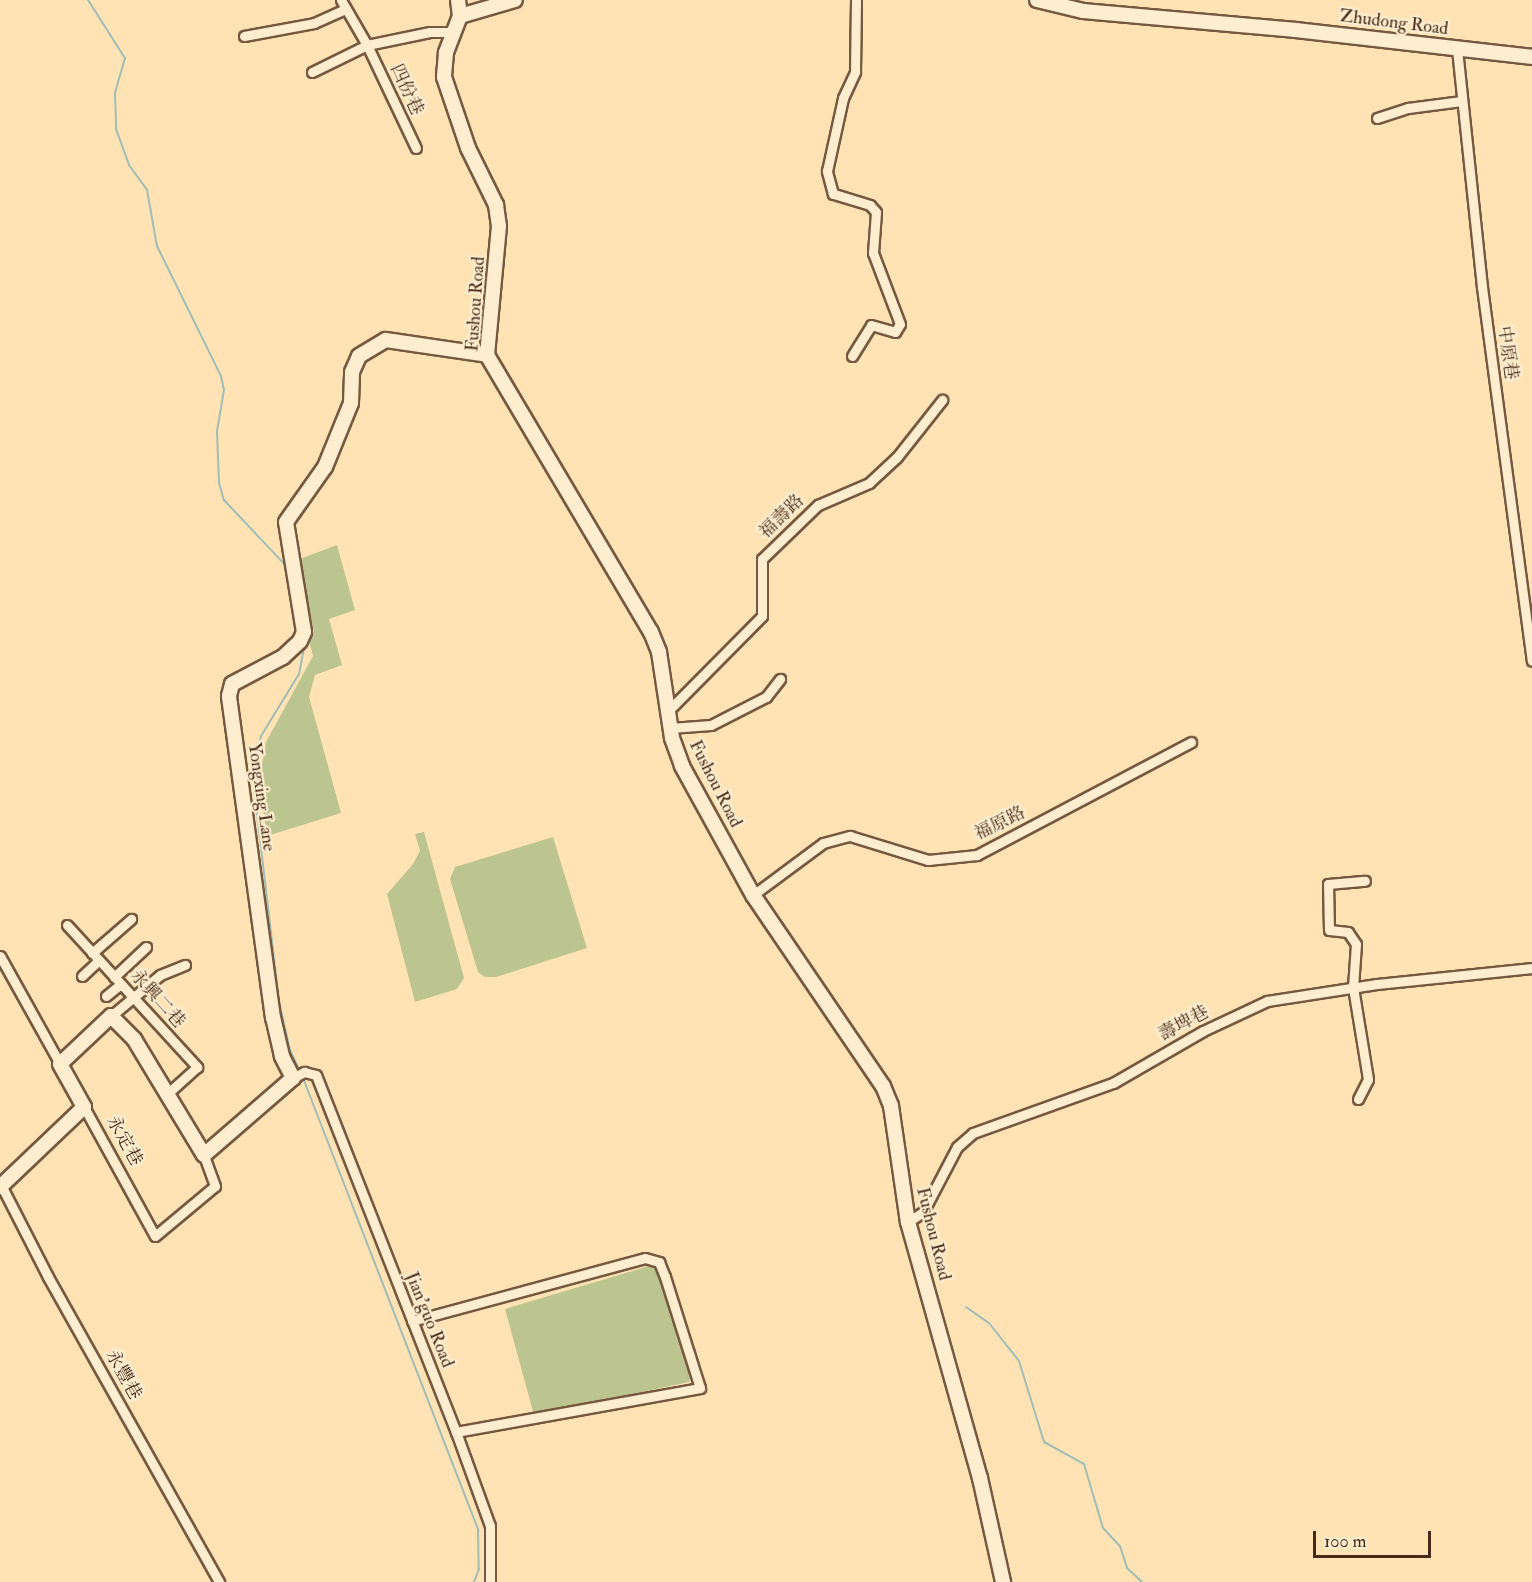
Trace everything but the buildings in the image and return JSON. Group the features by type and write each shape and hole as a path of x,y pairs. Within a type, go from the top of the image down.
{"street":[{"name":"Fushou Road","path":"459,0 460,16 446,53 444,78 468,148 496,206 499,226 488,355 651,632 659,652 670,728 682,766 753,895 883,1086 891,1106 909,1222 980,1478 1003,1582"},
{"path":"460,16 515,0"},
{"path":"852,356 871,325 895,332 900,324 873,253 876,212 870,205 833,194 827,171 843,98 855,72 856,0"},
{"name":"Zhudong Road","path":"1037,0 1083,11 1532,57"},
{"path":"244,36 314,23 343,5"},
{"name":"四份巷","path":"343,5 367,45 416,148"},
{"name":"四份巷","path":"312,72 367,45 430,32 454,32"},
{"name":"中原巷","path":"1457,49 1482,287 1532,661"},
{"path":"1377,118 1408,108 1462,101"},
{"name":"Yongxing Lane","path":"298,1074 282,1056 273,1018 229,696 232,684 283,657 304,632 286,522 325,467 351,403 352,372 359,356 386,340 488,355"},
{"name":"福壽路","path":"667,712 762,616 762,559 818,505 869,483 897,457 942,400"},
{"path":"670,728 711,725 766,697 780,679"},
{"name":"福原路","path":"753,895 823,843 850,836 928,860 977,855 1191,742"},
{"path":"1358,1099 1368,1079 1353,987 1356,944 1348,932 1329,930 1328,884 1365,881"},
{"path":"82,976 96,956 130,919"},
{"name":"永興二巷","path":"67,925 196,1067 169,1092"},
{"path":"106,996 146,947"},
{"path":"0,956 60,1064 111,1016 160,975 185,965"},
{"name":"壽埤巷","path":"909,1222 923,1212 957,1147 973,1133 1113,1083 1203,1031 1267,1001 1353,987 1532,968"},
{"path":"111,1016 134,1039 169,1092 204,1155 298,1074"},
{"name":"永定巷","path":"60,1064 155,1236 214,1186 204,1155"},
{"name":"Jian'guo Road","path":"298,1074 316,1075 456,1432 490,1526 490,1582"},
{"path":"1,1185 84,1107"},
{"name":"永豐巷","path":"1,1185 48,1277 219,1582"},
{"path":"412,1321 645,1258 658,1262 665,1277 700,1388 456,1432"}],"green space":[{"path":"337,545 355,610 329,619 342,665 315,675 309,697 341,813 267,836 259,781 266,742 313,656 309,641 314,631 297,560"},
{"path":"424,832 464,978 457,989 415,1002 387,894 413,864 420,851 415,834"},
{"path":"553,837 587,948 496,977 485,977 478,972 450,879 455,867"},
{"path":"649,1266 659,1271 691,1371 689,1382 534,1415 505,1309"}],"waterway":[{"path":"88,0 125,58 115,94 116,129 129,165 147,190 157,246 221,376 224,390 217,431 219,483 224,500 288,568"},
{"path":"300,1072 290,1050 279,1001 252,770 261,736 299,674 305,643"},
{"path":"303,1078 478,1530 479,1569 474,1582"},
{"path":"966,1307 989,1323 1019,1361 1044,1442 1084,1464 1103,1528 1120,1546 1127,1568 1142,1582"}]}
